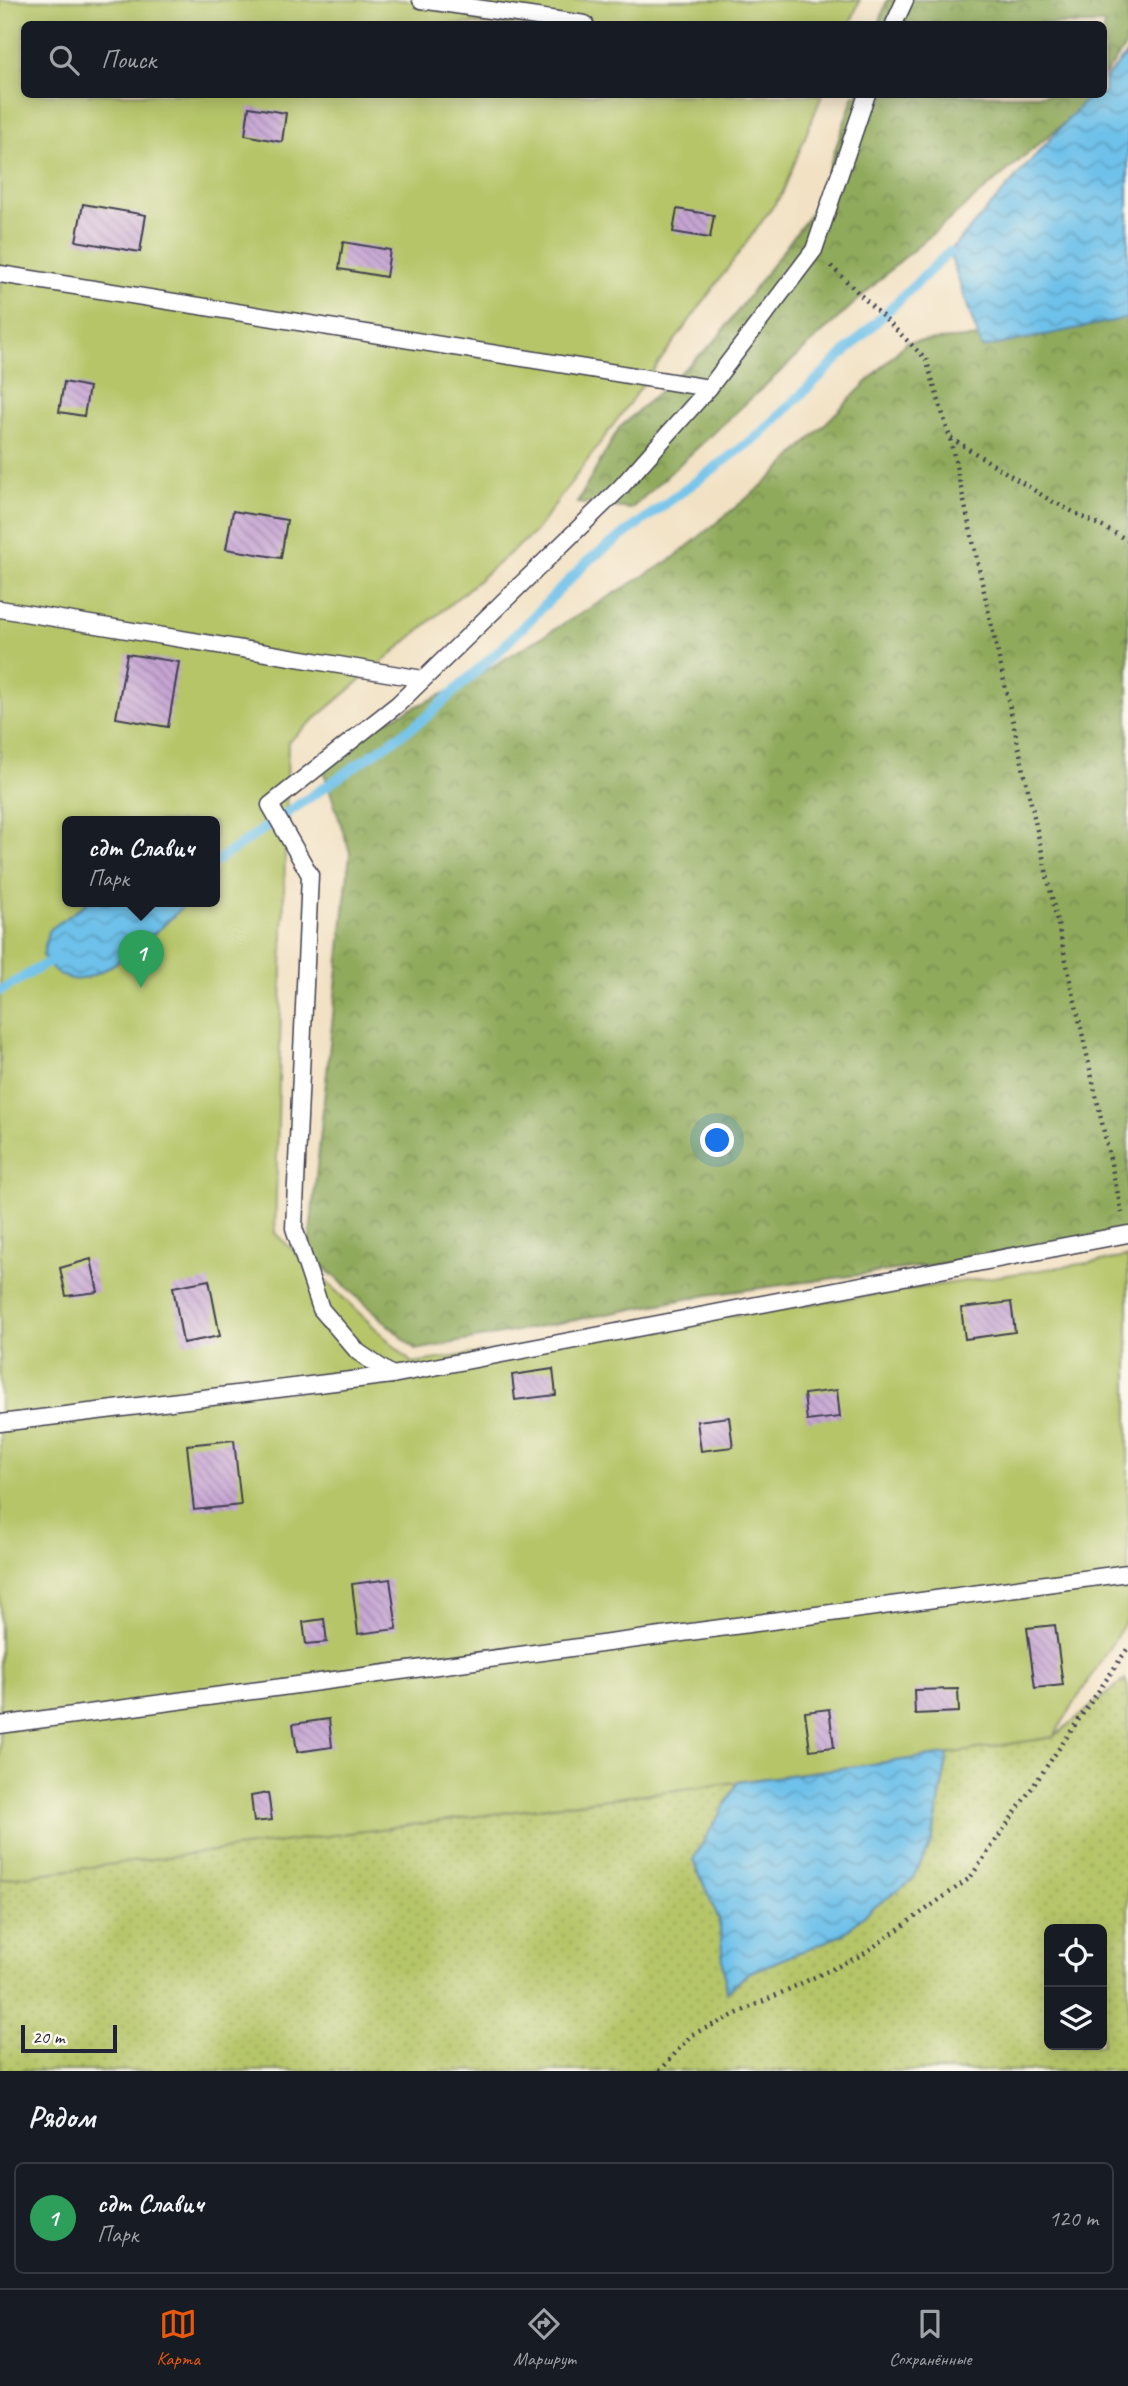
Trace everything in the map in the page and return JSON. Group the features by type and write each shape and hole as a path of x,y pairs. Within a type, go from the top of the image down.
{"lane":[{"path":"421,0 564,21"},
{"path":"895,21 905,0"},
{"path":"392,1375 358,1352 321,1309 294,1228 310,875 270,805 398,704 620,488 709,388 814,250 866,98"},
{"path":"0,274 709,388"},
{"path":"0,609 423,679"},
{"path":"0,1423 392,1375 1127,1234"},
{"path":"0,1725 1128,1573"}],"path":[{"path":"814,250 926,359 950,438 1127,1234"},
{"path":"950,438 1048,499 1128,540"},
{"path":"660,2071 691,2035 862,1955 970,1878 1128,1648"}],"green space":[{"path":"0,0 860,0 851,21 21,21 21,98 821,98 782,194 535,532 288,742 275,1233 412,1363 1128,1257 1128,1618 1053,1737 948,1754 0,1879"},
{"path":"887,0 1128,0 1128,43 1107,72 1107,21 880,21"},
{"path":"853,98 1088,98 1077,112 899,262 631,509 577,503 619,428 715,341 815,208"},
{"path":"1128,261 1128,1239 708,1295 416,1350 308,1253 350,853 323,769 359,733 456,688 672,559 769,480 907,342 998,336"},
{"path":"1125,1679 1128,1686 1128,2071 0,2071 0,1879 738,1782 693,1860 719,1919 727,1993 748,1973 842,1935 873,1908 932,1842 948,1754 1053,1737"}],"water":[{"path":"1128,52 1128,318 982,348 949,252 1087,98 1107,98 1107,76"},
{"path":"81,907 182,907 133,951 116,963 84,978 67,978 58,973 43,956 48,931"},
{"path":"948,1754 932,1842 911,1881 873,1908 842,1935 748,1973 726,1993 719,1919 693,1860 738,1782"}],"building":[{"path":"249,107 286,113 282,142 245,135"},
{"path":"83,204 146,215 140,252 76,241"},
{"path":"677,209 714,215 710,238 673,232"},
{"path":"343,242 390,250 386,277 339,269"},
{"path":"64,382 89,387 84,416 59,412"},
{"path":"233,511 287,520 281,558 226,549"},
{"path":"127,654 179,662 168,727 116,718"},
{"path":"91,1259 98,1292 66,1296 60,1268"},
{"path":"209,1280 220,1336 183,1343 173,1287"},
{"path":"1011,1302 1015,1332 965,1339 961,1308"},
{"path":"553,1369 556,1395 515,1400 512,1375"},
{"path":"837,1390 840,1417 807,1421 804,1394"},
{"path":"729,1417 733,1447 701,1451 697,1421"},
{"path":"234,1440 241,1505 194,1510 187,1445"},
{"path":"390,1579 397,1629 358,1634 352,1584"},
{"path":"324,1619 327,1642 306,1644 303,1622"},
{"path":"1055,1625 1063,1685 1035,1688 1027,1628"},
{"path":"958,1689 959,1712 915,1714 914,1690"},
{"path":"829,1709 834,1747 810,1750 805,1712"},
{"path":"329,1719 332,1747 297,1752 293,1724"},
{"path":"268,1793 272,1820 254,1822 251,1796"}],"waterway":[{"path":"220,859 424,719 501,649 589,560 758,436 949,252"},
{"path":"0,991 59,956"}],"place":[{"name":"сдт Славич","path":"141,988"}]}
